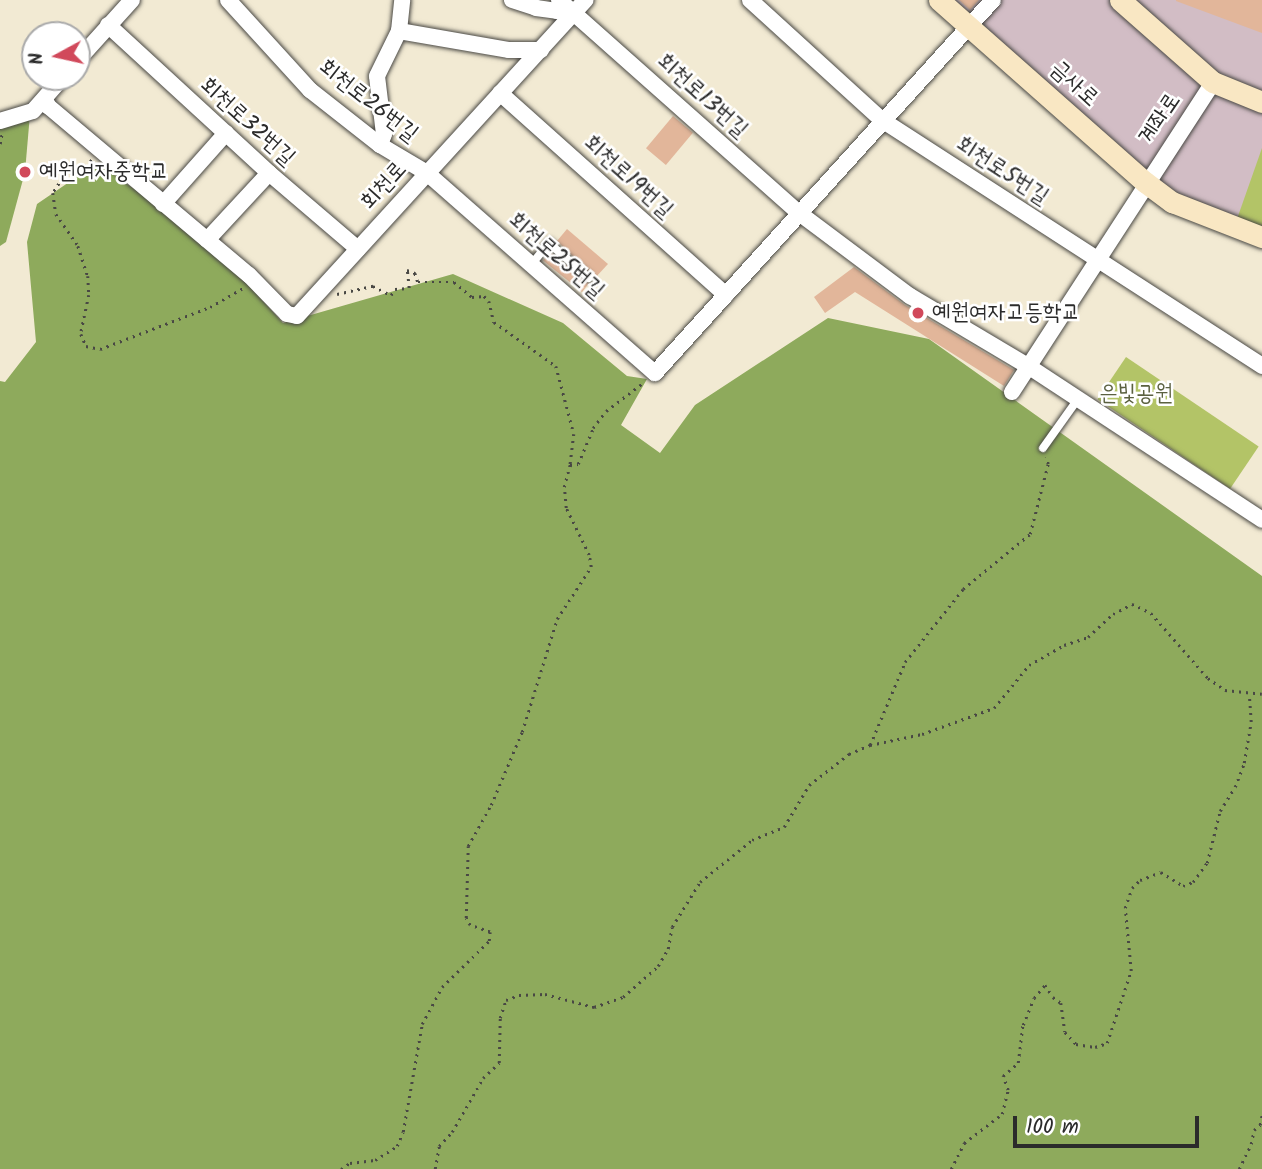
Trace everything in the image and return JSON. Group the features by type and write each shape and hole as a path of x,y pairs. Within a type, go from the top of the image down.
{"main road":[{"name":"금사로","path":"939,0 1145,182 1172,202 1262,237"},
{"path":"1121,0 1213,82 1262,102"}],"street":[{"path":"91,45 132,0"},
{"path":"380,145 384,134 377,76 399,31 402,0"},
{"path":"512,0 557,11 567,7"},
{"name":"회천로","path":"45,99 48,106 249,275 287,314 297,316 541,50 567,7 586,0"},
{"name":"회천로5번길","path":"750,0 882,120 1262,366"},
{"path":"655,373 993,0"},
{"name":"회천로26번길","path":"232,1 310,90 380,145 427,173"},
{"name":"회천로13번길","path":"567,7 799,213 910,296 1028,366 1262,520"},
{"name":"회천로32번길","path":"108,25 269,173 358,249"},
{"path":"399,31 499,48 541,50"},
{"name":"계좌로","path":"1145,182 1213,82"},
{"path":"0,121 33,111 52,91"},
{"name":"회천로19번길","path":"500,93 726,295"},
{"path":"163,204 226,133"},
{"path":"207,240 269,173"},
{"name":"회천로25번길","path":"427,173 655,373"},
{"path":"1012,392 1145,182"}],"lane":[{"path":"531,265 549,243 589,278"},
{"path":"1043,448 1079,399"}],"path":[{"path":"341,1169 350,1163 376,1160 397,1146 403,1132 422,1024 442,987 489,941 490,932 470,925 466,918 468,846 491,806 522,732 557,619 591,567 589,555 566,508 564,487 570,465 578,464 593,428 606,411 655,373"},
{"path":"870,745 905,662 963,589 1030,534 1048,464 1043,448"},
{"path":"435,1169 439,1146 452,1132 483,1078 499,1063 500,1018 506,1000 519,995 545,994 594,1007 623,997 658,966 668,949 673,928 700,882 752,840 784,827 809,785 849,754 870,745 922,734 994,708 1029,666 1064,645 1088,637 1113,614 1132,604 1151,613 1208,678 1225,690 1249,695 1262,694"},
{"path":"951,1169 964,1143 1002,1114 1008,1090 1003,1076 1018,1063 1023,1025 1034,998 1045,985 1052,997 1061,1003 1065,1032 1076,1044 1095,1047 1107,1043 1131,971 1125,908 1132,888 1140,880 1161,872 1182,886 1193,883 1208,863 1220,811 1236,787 1244,763 1251,722 1249,695"},
{"path":"1239,1169 1262,1115"}],"shaded area":[{"path":"953,0 1262,0 1262,229 1206,209 1149,177"}],"green space":[{"path":"30,114 25,172 6,242 0,246 0,118"},
{"path":"1262,148 1262,229 1237,219"},
{"path":"97,163 207,240 283,323 453,274 563,323 627,376 647,379 621,425 660,453 695,405 828,318 929,339 1262,576 1262,1169 0,1169 0,381 5,382 36,342 27,242 37,204"},
{"name":"은빛공원","path":"1126,357 1259,446 1230,489 1097,399"}],"building":[{"path":"959,0 979,0 970,10"},
{"path":"1262,0 1262,33 1176,1"},
{"path":"673,116 693,133 666,165 646,148"},
{"path":"567,229 608,264 595,278 557,241"},
{"path":"550,252 589,283 582,292 543,261"},
{"name":"예원여자고등학교","path":"854,267 905,305 1014,370 1004,386 855,292 825,313 814,297"}],"place":[{"name":"예원여자중학교","path":"25,172"},
{"name":"예원여자고등학교","path":"918,313"}]}
